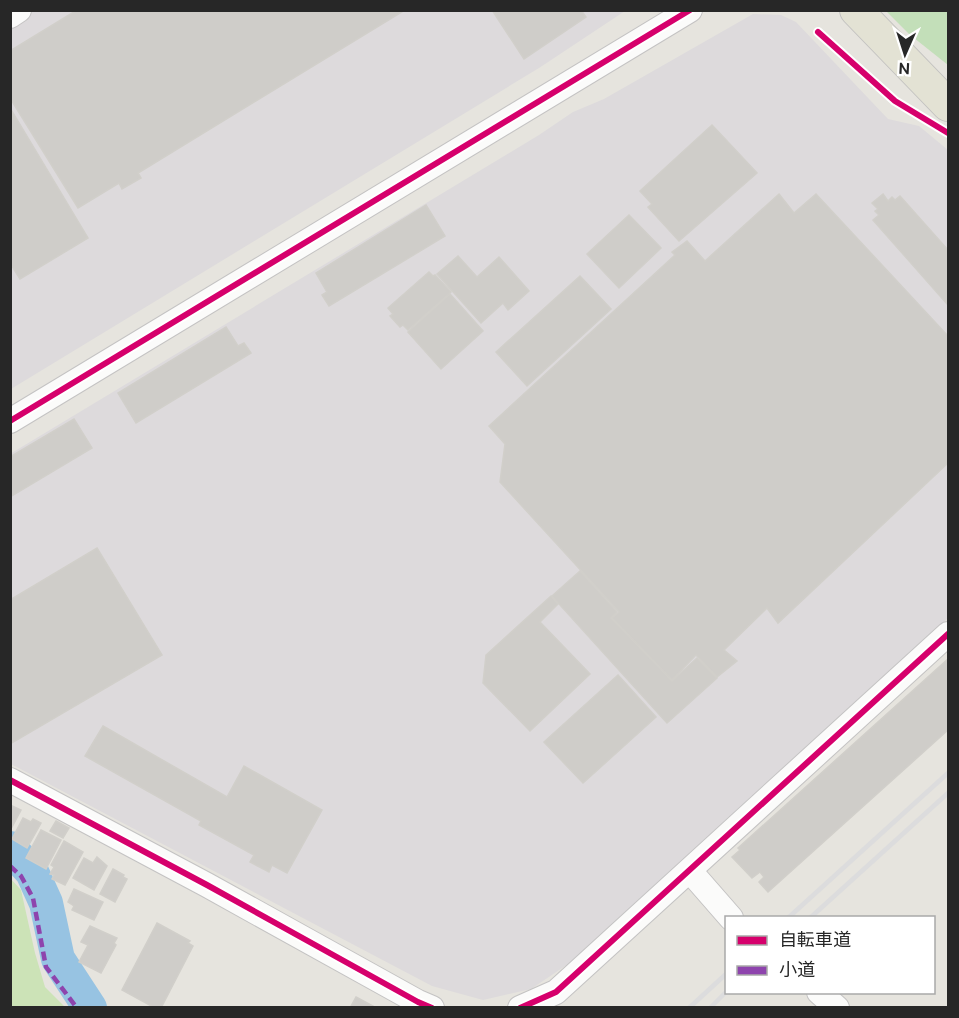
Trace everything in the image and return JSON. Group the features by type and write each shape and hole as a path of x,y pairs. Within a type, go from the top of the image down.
{"main road":[{"path":"856,10 948,105"}],"street":[{"path":"10,16 20,10"},
{"path":"10,421 690,10"},
{"path":"520,1008 556,992 948,634"},
{"path":"10,780 432,1008"},
{"path":"690,871 729,916"},
{"path":"820,994 837,1008"}],"shaded area":[{"path":"11,11 625,11 539,68 11,389"},
{"path":"753,14 781,15 796,22 888,119 919,126 948,150 948,618 623,921 577,958 531,989 483,1000 432,986 11,764 10,454 539,135 573,112 604,99"}],"green space":[{"path":"886,11 948,11 948,65 909,34"},
{"path":"10,878 21,890 45,987 65,1007 11,1007"}],"building":[{"path":"77,10 405,10 138,173 141,178 122,189 119,183 78,208 10,98 10,51"},
{"path":"492,10 581,10 586,17 524,59"},
{"path":"10,108 88,238 20,279 10,263"},
{"path":"712,125 757,173 679,241 648,207 652,204 640,191"},
{"path":"779,194 794,213 816,194 948,336 948,463 778,623 767,608 724,650 737,661 717,677 696,655 672,680 612,618 619,612 500,482 505,444 489,426 675,255 672,252 687,241 705,261"},
{"path":"883,194 888,201 892,197 895,200 900,196 948,250 948,305 873,220 879,215 875,211 878,209 872,203"},
{"path":"426,205 445,236 329,306 322,295 327,292 316,273"},
{"path":"629,215 661,248 619,288 587,254"},
{"path":"458,256 477,277 499,257 529,291 508,310 503,303 481,323 437,274"},
{"path":"429,272 435,275 451,292 408,330 403,325 400,327 390,316 393,314 388,308"},
{"path":"580,276 611,309 527,386 496,352"},
{"path":"450,294 483,331 441,369 408,332"},
{"path":"226,327 238,346 244,343 251,353 136,423 118,393"},
{"path":"74,419 92,448 10,497 10,457"},
{"path":"97,548 162,655 10,744 10,600"},
{"path":"580,571 617,612 611,618 672,681 697,658 717,678 667,723 552,596"},
{"path":"551,596 558,604 540,622 590,674 530,731 483,683 486,655"},
{"path":"948,659 948,730 768,892 759,882 764,877 760,872 752,878 732,857 740,850 738,848"},
{"path":"618,675 656,717 583,783 544,742"},
{"path":"103,726 227,797 244,766 322,810 287,873 272,865 269,872 250,862 254,855 199,825 201,821 85,756"},
{"path":"10,805 21,810 12,827 10,826"},
{"path":"23,818 41,823 27,848 12,839"},
{"path":"56,821 69,828 63,838 50,831"},
{"path":"41,830 61,840 46,869 26,858"},
{"path":"64,841 83,852 65,885 52,879 54,875 50,874 54,867 51,865"},
{"path":"97,857 107,866 94,890 73,878 84,858 93,863"},
{"path":"113,869 127,879 115,902 100,894"},
{"path":"74,889 103,902 94,920 72,910 74,906 68,902"},
{"path":"157,923 190,941 188,943 193,946 161,1008 155,1008 122,990"},
{"path":"90,926 117,938 114,943 116,945 101,973 79,962 88,945 81,942"},
{"path":"356,997 373,1006 372,1008 350,1008"}],"waterway":[{"path":"10,848 32,872 46,903 58,959 90,1008"}],"railway":[{"path":"790,916 948,773"},
{"path":"812,916 948,793"},
{"path":"689,1008 725,975"},
{"path":"710,1008 725,993"}],"marked path":[{"path":"10,866 21,876 33,898 46,967 77,1008"}],"cycle path":[{"path":"10,421 690,10"},
{"path":"818,32 895,101 948,133"},
{"path":"520,1008 556,992 948,634"},
{"path":"10,780 432,1008"}]}
